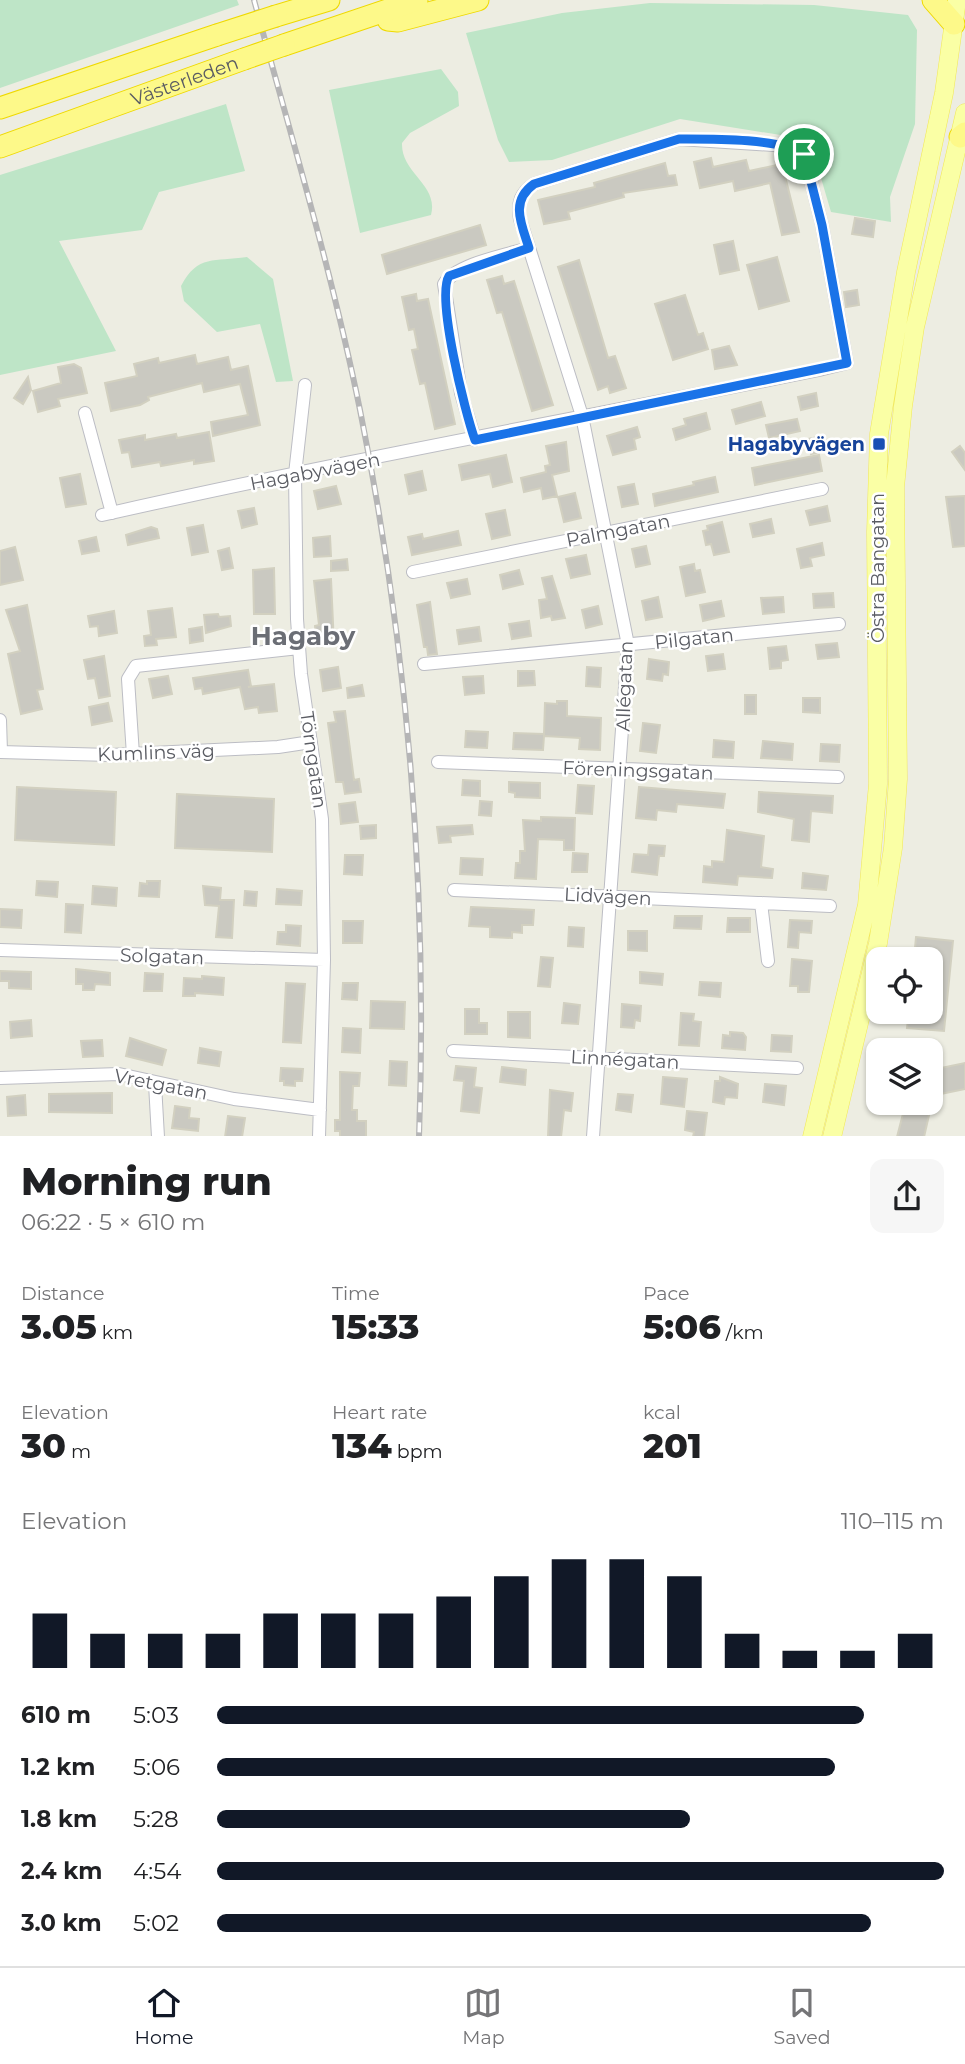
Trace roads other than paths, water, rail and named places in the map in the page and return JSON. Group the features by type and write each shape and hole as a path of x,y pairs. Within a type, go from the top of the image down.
{"highway":[{"path":"276,16 288,5 301,0"},
{"name":"Västerleden","path":"0,108 329,0"},
{"name":"Västerleden","path":"0,147 369,16 478,0"},
{"path":"933,0 954,24"}],"main road":[{"name":"Östra Bangatan","path":"812,1136 867,905 876,819 879,743 879,434 891,352 944,93 957,0"},
{"name":"Östra Bangatan","path":"832,1136 878,943 892,848 898,779 895,486 911,355 963,135 965,113"}],"street":[{"name":"Allégatan","path":"593,1136 628,645 582,416 518,209 524,191 534,184 679,139 795,148 804,154 809,163 844,338 846,363"},
{"path":"475,440 461,393 444,284 449,276 460,269 529,248"},
{"name":"Hagabyvägen","path":"85,413 107,514 846,363"},
{"name":"Törngatan","path":"305,385 295,474 299,648 323,819 324,960 319,1136"},
{"name":"Palmgatan","path":"413,572 822,489"},
{"name":"Pilgatan","path":"424,664 839,624"},
{"path":"133,754 128,679 136,666 299,648"},
{"name":"Kumlins väg","path":"0,720 1,752 133,754 311,742"},
{"name":"Föreningsgatan","path":"438,762 838,777"},
{"name":"Lidvägen","path":"454,890 830,906"},
{"path":"761,903 768,961"},
{"name":"Solgatan","path":"0,950 324,960"},
{"name":"Linnégatan","path":"453,1051 797,1068"},
{"name":"Vretgatan","path":"0,1079 104,1074 292,1108 320,1110"},
{"path":"155,1084 158,1136"}],"railway":[{"path":"254,0 349,358 377,500 391,590 411,772 417,863 421,1046 419,1136"}],"place":[{"name":"Hagabyvägen","path":"879,444"}],"district":[{"name":"Hagaby","path":"303,636"}]}
